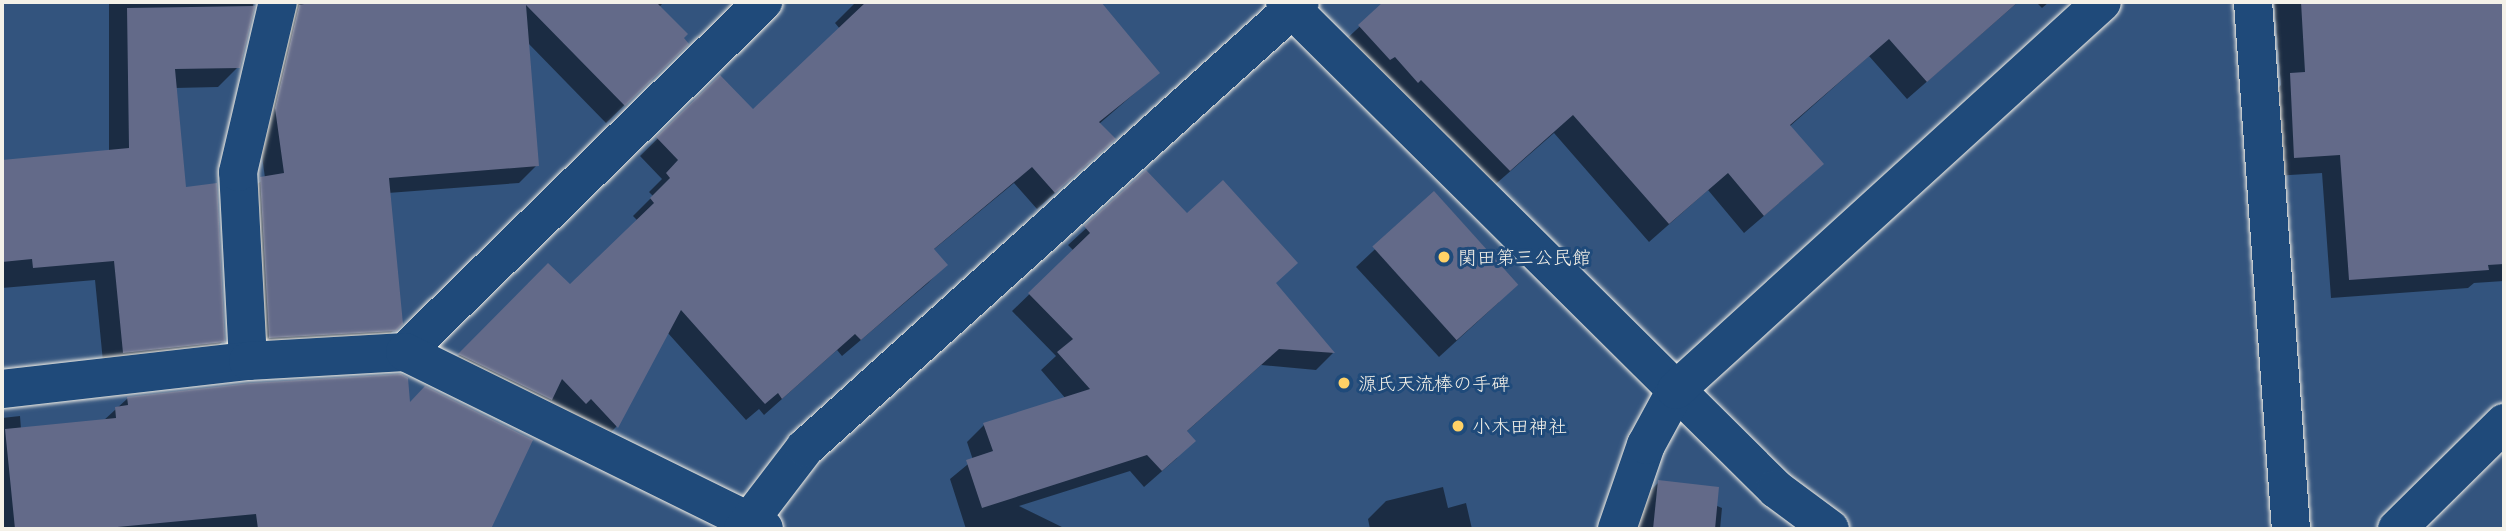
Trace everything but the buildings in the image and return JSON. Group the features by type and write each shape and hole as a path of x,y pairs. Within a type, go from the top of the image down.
{"street":[{"path":"248,361 238,172 278,2"},
{"path":"405,352 763,2"},
{"path":"1617,529 1646,445 1676,390 2102,2"},
{"path":"2253,2 2291,529"},
{"path":"2,388 248,361 405,352 752,527 805,448 1292,4 1776,489 1830,529"},
{"path":"2397,529 2504,423"}],"place":[{"name":"関田第三公民館","path":"1444,257"},
{"name":"源氏天流棒の手碑","path":"1344,383"},
{"name":"小木田神社","path":"1458,426"}]}
